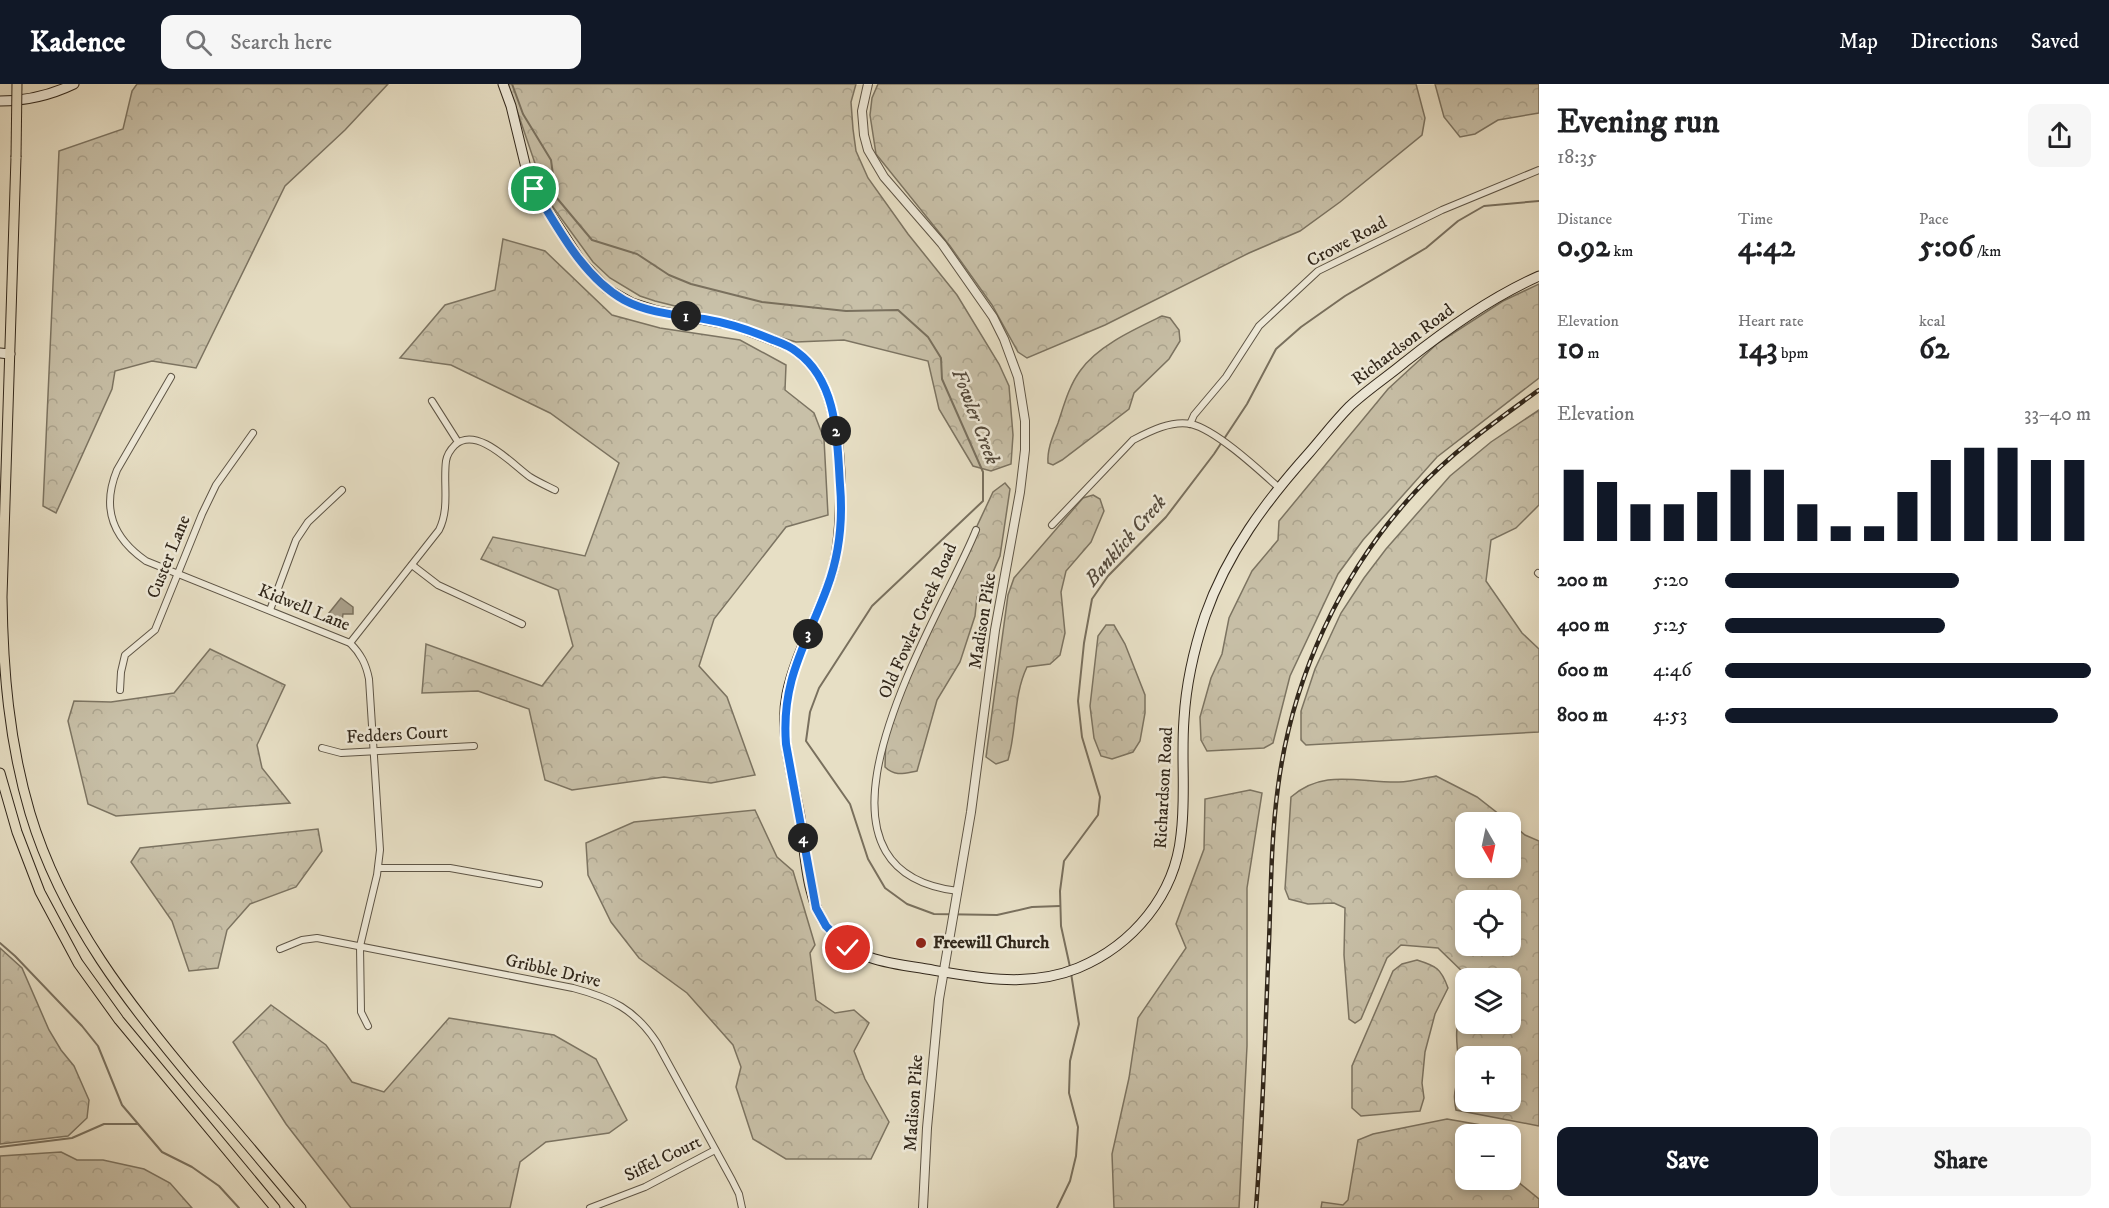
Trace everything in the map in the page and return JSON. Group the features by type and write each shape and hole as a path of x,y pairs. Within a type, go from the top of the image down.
{"main road":[{"path":"17,84 16,157 5,353 3,664 15,753 30,814 63,896 101,963 130,1004 302,1208"},
{"path":"0,101 27,101 74,84"},
{"name":"Richardson Road","path":"503,84 511,106 527,172 534,189 580,260 607,289 625,301 657,311 727,324 759,334 798,352 821,379 830,402 836,437 841,501 837,549 827,589 796,664 787,695 784,720 786,744 816,908 826,926 848,948 875,960 1008,980 1043,979 1057,976 1094,960 1120,943 1145,919 1170,879 1181,835 1184,717 1191,667 1198,639 1205,615 1225,569 1240,542 1278,487 1353,404 1457,323 1503,294 1539,276"},
{"path":"0,773 17,832 40,892 78,963 119,1020 275,1208"}],"street":[{"name":"Madison Pike","path":"868,84 862,120 868,150 884,177 942,244 993,317 1013,360 1024,407 1023,470 995,630 972,801 943,971 933,1050 923,1208"},
{"name":"Crowe Road","path":"1190,424 1194,415 1226,377 1259,326 1318,271 1442,210 1539,170"},
{"name":"Kidwell Lane","path":"171,376 111,483 110,506 113,524 123,541 130,550 146,561 350,643 359,651 368,672 380,850 360,946 361,1012 368,1026"},
{"path":"432,401 458,442"},
{"path":"1052,525 1133,440 1174,424 1190,424 1207,430 1278,487"},
{"name":"Custer Lane","path":"120,690 122,663 125,655 155,630 216,485 253,433"},
{"path":"350,643 443,523 447,457 458,442 470,439 488,444 532,479 555,490"},
{"path":"270,610 297,540 308,522 342,490"},
{"name":"Old Fowler Creek Road","path":"957,891 924,884 901,868 888,854 876,825 873,796 875,775 902,687 976,530"},
{"path":"412,565 438,585 522,624"},
{"name":"Fedders Court","path":"322,748 341,753 474,746"},
{"path":"378,868 450,868 539,884"},
{"name":"Gribble Drive","path":"280,949 310,938 360,946 573,988 598,994 619,1004 633,1015 653,1037 740,1194 742,1208"},
{"name":"Siffel Court","path":"590,1208 645,1187 715,1150"}],"green space":[{"path":"137,84 388,84 345,130 285,186 196,368 152,361 115,371 112,389 56,513 43,506 59,151 123,129 132,91"},
{"path":"508,84 856,84 851,102 853,129 856,151 868,178 908,234 957,295 999,364 1009,386 1013,435 1011,464 991,471 973,466 939,409 928,361 844,340 796,342 640,296 610,278 593,262 553,207 542,184"},
{"path":"878,84 1416,84 1425,118 1422,135 1340,202 1300,231 1249,253 1105,325 1027,358 1018,352 992,305 950,246 876,154 870,115 872,98"},
{"path":"1435,84 1539,84 1539,113 1498,120 1475,134 1460,137 1444,117"},
{"path":"503,239 545,251 612,315 660,328 740,340 786,365 785,390 814,413 824,439 828,515 786,527 714,619 699,666 727,697 755,775 711,783 664,777 572,790 545,780 529,709 478,691 422,693 426,644 542,686 573,646 558,590 481,559 493,537 585,556 619,463 550,413 451,365 400,358 445,305 495,290"},
{"path":"1539,284 1539,378 1437,457 1363,540 1338,574 1290,676 1273,743 1264,748 1207,751 1201,740 1200,717 1211,678 1222,654 1229,618 1252,571 1278,540 1279,521 1388,389 1438,343 1503,301"},
{"path":"1162,316 1170,318 1179,330 1180,341 1169,359 1134,393 1129,409 1062,460 1053,465 1048,463 1052,438 1070,389 1080,371 1106,346"},
{"path":"1539,410 1539,505 1516,528 1491,540 1486,581 1522,633 1539,649 1539,732 1306,745 1301,740 1301,711 1315,669 1341,613 1364,578 1386,549 1450,476 1491,442"},
{"path":"1005,483 1010,489 1000,556 989,581 977,597 975,616 960,662 937,700 917,771 900,774 893,772 885,767 886,734 929,628 993,492"},
{"path":"1093,495 1100,499 1104,511 1091,542 1066,571 1061,592 1065,633 1060,655 1050,664 1027,667 1019,690 1008,760 996,764 986,757 1008,595 1014,578 1083,498"},
{"path":"1106,625 1114,625 1125,644 1145,695 1145,713 1140,741 1133,752 1112,759 1101,756 1094,738 1090,706 1098,636"},
{"path":"210,649 285,685 257,745 262,768 290,803 116,816 88,804 68,721 74,701 111,702 174,693"},
{"path":"1436,776 1477,797 1496,812 1455,812 1455,878 1521,878 1521,832 1539,841 1539,1126 1466,1112 1521,1112 1521,1046 1457,1046 1457,1034 1521,1034 1521,968 1459,968 1438,948 1401,945 1387,958 1361,1019 1355,1023 1349,1019 1344,955 1345,908 1334,903 1308,904 1289,899 1285,889 1291,797 1303,788 1329,780 1413,781"},
{"path":"1250,790 1262,793 1247,888 1247,1046 1239,1208 1114,1208 1112,1154 1129,1078 1138,1018 1186,948 1176,924 1204,849 1205,799"},
{"path":"755,810 777,857 793,871 815,945 810,953 816,1000 835,1013 854,1010 869,1023 854,1051 865,1079 889,1122 871,1159 786,1159 753,1139 736,1087 741,1067 733,1045 687,993 639,958 611,922 588,875 586,843 634,822"},
{"path":"318,829 322,851 296,887 250,904 227,930 218,968 189,971 172,921 131,862 140,848"},
{"path":"0,948 22,968 49,1030 74,1066 89,1100 87,1118 68,1136 0,1144"},
{"path":"1417,960 1437,969 1448,988 1435,1014 1425,1052 1422,1083 1424,1098 1420,1111 1361,1116 1352,1108 1352,1066 1393,971 1402,964"},
{"path":"271,1005 326,1045 352,1082 384,1092 449,1018 554,1035 596,1059 627,1120 609,1133 546,1142 520,1162 510,1208 351,1208 286,1124 233,1042"},
{"path":"1447,1119 1476,1124 1455,1124 1455,1190 1521,1190 1521,1184 1539,1199 1539,1208 1321,1208 1322,1202 1343,1205 1348,1200 1358,1140 1373,1134"},
{"path":"61,1152 77,1160 103,1160 144,1169 170,1183 192,1208 0,1208 0,1156"}],"shaded area":[{"path":"341,598 353,607 353,614 343,614 342,621 338,621 329,613"}],"waterway":[{"name":"Fowler Creek","path":"512,84 523,114 551,160 556,197 592,240 637,254 669,275 691,284 762,302 846,311 898,310 928,337 941,358 942,379 983,472 983,501 872,606 819,688 810,712 806,741 850,804 868,859 885,888 907,904 934,914 997,915 1032,907 1060,906"},
{"name":"Banklick Creek","path":"1070,967 1061,926 1060,891 1064,861 1098,815 1100,797 1082,737 1078,701 1084,643 1092,599 1108,576 1166,517 1214,454 1247,404 1276,349 1301,327 1345,296 1426,248 1458,221 1484,206 1539,201"},
{"path":"0,943 82,1026 98,1046 122,1105 162,1152 192,1167 219,1186 239,1208"},
{"name":"Banklick Creek","path":"1057,1208 1070,1181 1076,1156 1078,1127 1069,1093 1070,1061 1079,1024 1071,973"},
{"path":"0,1147 72,1138 104,1124 138,1124"}],"railway":[{"path":"1256,1208 1276,806 1285,746 1308,667 1343,592 1388,523 1429,477 1475,438 1539,390"}],"place":[{"name":"Freewill Church","path":"921,943"}],"route":[{"path":"534,189 580,260 607,289 625,301 657,311 733,325 790,347 813,367 826,390 834,422 841,488 837,549 827,589 796,664 787,695 784,720 786,744 813,898 826,926 848,948"}]}
